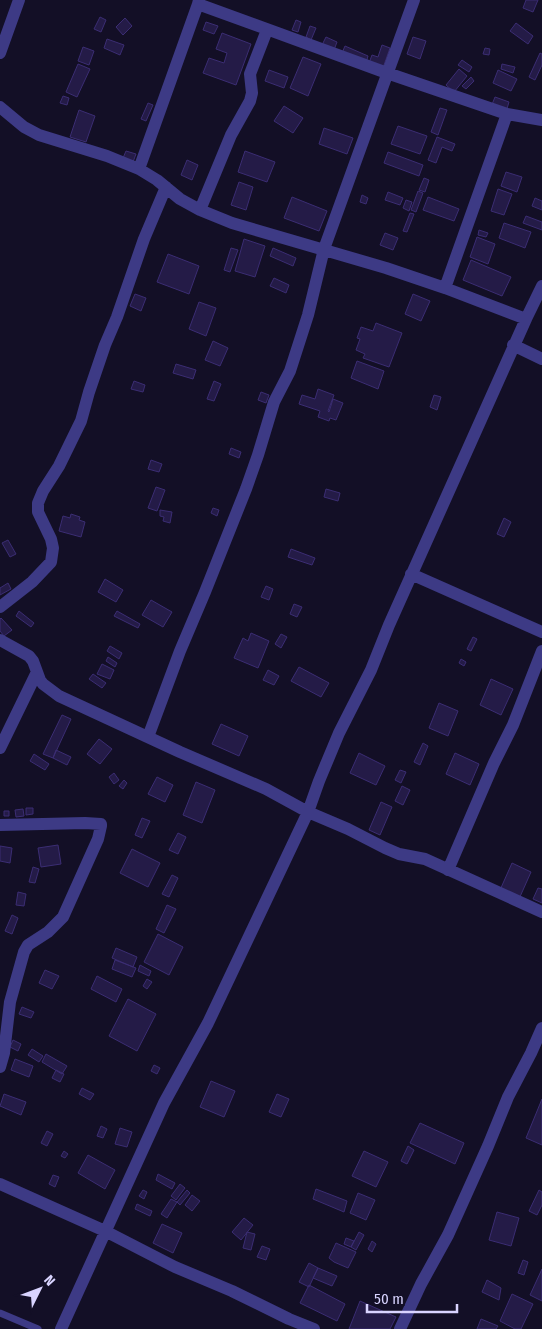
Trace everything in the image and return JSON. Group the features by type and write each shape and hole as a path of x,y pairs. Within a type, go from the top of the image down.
{"street":[{"path":"0,53 19,0"},
{"path":"148,737 180,651 243,497 274,402 290,371 308,315 324,249 414,0"},
{"path":"139,169 199,2 266,30 387,74 507,114 542,120"},
{"path":"200,210 231,135 250,101 252,93 250,74 266,30"},
{"path":"0,107 24,127 40,135 107,156 139,169 157,180 180,200 232,223 386,268 446,288 526,319"},
{"path":"446,288 507,114"},
{"path":"0,607 32,582 51,562 52,538 38,512 38,502 59,466 81,421 105,345 117,317 144,239 166,187"},
{"path":"61,1329 164,1103 208,1023 308,812 339,733 371,670 411,574 542,286"},
{"path":"514,346 542,359"},
{"path":"411,574 542,632"},
{"path":"0,640 29,656 43,684 58,696 266,789 308,812 399,854 425,859 542,912"},
{"path":"448,870 513,725 542,651"},
{"path":"0,748 37,672"},
{"path":"0,825 101,824 98,839 62,917 48,932 28,945 24,952 10,1002 4,1053 0,1066"},
{"path":"400,1329 421,1284 448,1236 505,1104 542,1028"},
{"path":"0,1184 106,1232 175,1267 314,1329"}],"lane":[{"path":"0,1312 38,1329"}],"building":[{"path":"526,0 538,0 533,12 523,8"},
{"path":"100,17 106,20 101,32 94,29"},
{"path":"125,18 132,26 123,35 116,27"},
{"path":"296,20 301,22 298,32 292,30"},
{"path":"206,22 218,26 214,34 203,30"},
{"path":"516,23 533,36 528,44 510,31"},
{"path":"310,26 316,28 311,40 306,37"},
{"path":"222,33 251,44 236,85 203,73 209,58 224,63 227,53 216,49"},
{"path":"326,37 337,42 334,50 322,45"},
{"path":"413,37 426,41 420,59 407,54"},
{"path":"107,39 124,45 120,55 104,48"},
{"path":"382,45 390,48 383,68 369,63 372,55 378,57"},
{"path":"345,46 368,56 366,63 342,53"},
{"path":"83,47 94,51 89,65 78,61"},
{"path":"485,48 490,49 489,55 483,54"},
{"path":"540,53 542,54 542,65 535,80 529,77"},
{"path":"303,57 321,64 308,96 290,88"},
{"path":"462,60 472,67 469,72 458,65"},
{"path":"78,64 90,69 77,97 66,92"},
{"path":"502,64 515,67 513,73 501,69"},
{"path":"459,69 467,76 454,92 446,85"},
{"path":"269,70 288,77 284,88 265,81"},
{"path":"498,70 517,79 511,91 493,83"},
{"path":"471,77 474,81 466,89 462,86"},
{"path":"63,96 69,98 67,105 60,103"},
{"path":"495,97 509,102 506,112 491,107"},
{"path":"148,103 153,105 146,121 141,119"},
{"path":"284,106 303,118 293,133 274,121"},
{"path":"440,108 447,110 438,135 431,132"},
{"path":"79,110 95,116 86,142 70,137"},
{"path":"398,126 427,136 420,154 391,144"},
{"path":"324,128 353,138 347,154 319,144"},
{"path":"437,137 455,144 452,151 442,147 436,163 428,160"},
{"path":"126,151 136,154 133,162 123,158"},
{"path":"245,151 275,162 267,182 238,172"},
{"path":"388,152 423,165 419,176 384,163"},
{"path":"187,160 198,165 192,180 181,175"},
{"path":"506,172 522,177 517,192 501,186"},
{"path":"424,178 429,180 425,192 419,190"},
{"path":"239,182 253,187 246,210 231,205"},
{"path":"498,189 512,194 504,215 491,211"},
{"path":"418,191 423,193 416,212 411,210"},
{"path":"388,192 403,198 400,205 385,200"},
{"path":"362,195 368,198 366,204 360,202"},
{"path":"292,197 327,211 319,231 284,218"},
{"path":"428,197 459,209 454,221 423,210"},
{"path":"535,198 542,201 542,210 532,206"},
{"path":"406,200 412,202 409,211 403,208"},
{"path":"410,213 414,214 407,232 403,231"},
{"path":"526,216 542,222 542,230 523,223"},
{"path":"504,223 531,232 525,248 499,238"},
{"path":"479,230 488,233 486,237 478,235"},
{"path":"385,233 398,238 393,250 380,245"},
{"path":"477,237 495,244 488,264 470,257"},
{"path":"244,239 265,246 255,277 235,271"},
{"path":"231,248 238,250 230,272 224,270"},
{"path":"273,248 296,258 293,266 270,256"},
{"path":"168,254 199,266 189,294 157,282"},
{"path":"471,260 511,277 502,296 463,280"},
{"path":"274,278 289,285 286,293 270,286"},
{"path":"135,294 146,298 141,311 130,306"},
{"path":"413,294 430,301 421,321 405,314"},
{"path":"199,302 216,308 206,336 189,329"},
{"path":"376,323 402,333 389,367 363,358 365,354 356,350 360,339 357,338 361,327 373,331"},
{"path":"213,341 228,348 220,366 205,360"},
{"path":"357,361 384,371 378,389 351,378"},
{"path":"176,364 196,370 193,379 173,373"},
{"path":"134,381 145,385 143,392 131,389"},
{"path":"214,381 221,384 214,401 207,399"},
{"path":"318,389 334,395 329,412 333,399 343,403 336,420 330,418 329,421 318,417 320,411 299,404 302,395 315,399"},
{"path":"261,392 269,395 266,403 258,400"},
{"path":"434,395 441,397 437,410 430,407"},
{"path":"231,448 241,452 239,458 229,454"},
{"path":"151,460 162,464 159,472 148,469"},
{"path":"156,487 165,490 157,511 148,508"},
{"path":"326,489 340,493 338,501 324,497"},
{"path":"213,508 219,510 217,516 211,513"},
{"path":"160,510 172,512 170,523 163,521 164,517 160,516"},
{"path":"71,514 80,517 79,520 85,522 81,537 59,531 63,516 70,518"},
{"path":"504,518 511,522 504,537 497,534"},
{"path":"8,540 16,554 10,557 2,543"},
{"path":"291,549 315,558 312,565 288,557"},
{"path":"105,579 123,590 116,602 98,592"},
{"path":"8,583 11,589 0,595 0,588"},
{"path":"266,586 273,589 269,600 261,597"},
{"path":"151,600 172,612 163,627 142,615"},
{"path":"294,604 302,607 297,617 290,614"},
{"path":"19,611 34,623 31,627 16,616"},
{"path":"117,611 140,624 138,628 114,616"},
{"path":"1,618 12,630 4,636 0,631"},
{"path":"251,633 269,641 258,668 234,658 243,638 248,641"},
{"path":"281,634 287,637 281,648 275,644"},
{"path":"473,637 477,639 471,651 467,649"},
{"path":"110,646 122,653 119,659 107,651"},
{"path":"108,657 117,663 115,667 106,661"},
{"path":"461,659 466,662 464,666 459,663"},
{"path":"102,664 114,670 110,679 97,674"},
{"path":"299,667 329,683 321,697 291,681"},
{"path":"268,670 279,676 274,685 263,680"},
{"path":"93,674 106,683 102,688 89,679"},
{"path":"491,679 513,689 501,715 480,705"},
{"path":"439,703 458,711 448,736 429,728"},
{"path":"62,715 71,719 53,758 43,754"},
{"path":"221,724 248,736 239,756 212,744"},
{"path":"99,739 112,749 100,764 87,754"},
{"path":"423,743 428,746 420,765 414,762"},
{"path":"56,750 71,757 67,765 53,758"},
{"path":"359,753 385,766 376,785 350,773"},
{"path":"455,753 479,764 470,785 446,774"},
{"path":"34,754 49,764 45,770 30,761"},
{"path":"400,770 406,772 401,783 395,780"},
{"path":"114,773 119,780 114,784 109,777"},
{"path":"157,777 173,785 165,802 148,794"},
{"path":"124,780 127,783 123,789 119,786"},
{"path":"196,782 215,790 202,823 183,815"},
{"path":"402,786 410,790 403,805 395,801"},
{"path":"381,802 392,807 380,835 369,830"},
{"path":"26,808 33,808 33,814 26,815"},
{"path":"23,809 24,816 16,817 15,810"},
{"path":"4,811 9,811 9,816 4,816"},
{"path":"142,818 150,821 142,838 135,835"},
{"path":"178,833 186,837 178,854 169,850"},
{"path":"58,845 61,864 41,867 38,848"},
{"path":"0,846 12,848 10,863 0,861"},
{"path":"132,849 160,863 148,887 120,873"},
{"path":"512,863 531,872 519,899 500,890"},
{"path":"33,867 39,869 35,883 29,882"},
{"path":"172,875 178,878 169,897 162,894"},
{"path":"538,888 542,889 542,903 533,899"},
{"path":"18,892 26,894 24,906 16,905"},
{"path":"167,905 176,909 164,933 156,929"},
{"path":"12,915 18,918 12,934 5,931"},
{"path":"158,934 183,947 169,975 144,962"},
{"path":"116,948 137,957 133,967 112,958"},
{"path":"115,960 136,968 132,977 112,969"},
{"path":"140,965 151,971 149,976 138,971"},
{"path":"45,970 59,976 52,989 39,983"},
{"path":"97,976 122,989 116,1002 91,989"},
{"path":"147,979 152,982 147,989 143,986"},
{"path":"128,999 156,1014 137,1051 109,1036"},
{"path":"22,1007 34,1012 31,1018 19,1014"},
{"path":"13,1040 21,1044 18,1051 10,1047"},
{"path":"32,1049 43,1056 39,1062 28,1055"},
{"path":"46,1054 67,1066 62,1074 42,1062"},
{"path":"15,1059 33,1066 29,1077 11,1070"},
{"path":"154,1065 160,1068 157,1074 151,1071"},
{"path":"56,1070 64,1074 60,1082 52,1078"},
{"path":"211,1081 235,1091 224,1117 200,1107"},
{"path":"82,1088 94,1094 90,1100 79,1094"},
{"path":"4,1094 26,1102 21,1115 0,1106"},
{"path":"277,1094 289,1099 281,1117 269,1112"},
{"path":"542,1099 542,1145 526,1138"},
{"path":"420,1123 464,1143 455,1164 410,1143"},
{"path":"101,1126 107,1129 103,1138 97,1136"},
{"path":"120,1128 132,1132 127,1147 115,1144"},
{"path":"47,1131 53,1134 47,1146 41,1143"},
{"path":"408,1146 414,1150 407,1164 401,1161"},
{"path":"64,1151 68,1154 65,1158 61,1156"},
{"path":"364,1151 388,1162 376,1187 352,1176"},
{"path":"88,1155 115,1170 105,1189 78,1173"},
{"path":"158,1174 175,1183 172,1189 156,1180"},
{"path":"53,1175 59,1177 55,1187 49,1184"},
{"path":"180,1184 185,1188 176,1200 171,1196"},
{"path":"316,1189 347,1201 344,1212 313,1199"},
{"path":"143,1190 147,1192 144,1199 139,1196"},
{"path":"187,1190 190,1193 180,1205 177,1202"},
{"path":"539,1190 542,1192 542,1205 537,1215 529,1211"},
{"path":"358,1193 375,1200 366,1220 350,1213"},
{"path":"192,1195 200,1201 192,1211 185,1205"},
{"path":"171,1199 177,1202 167,1218 161,1214"},
{"path":"137,1204 152,1211 150,1216 135,1209"},
{"path":"497,1212 519,1218 511,1246 489,1240"},
{"path":"244,1218 253,1225 241,1240 232,1232"},
{"path":"162,1224 182,1233 173,1253 153,1243"},
{"path":"247,1232 255,1234 251,1250 243,1248"},
{"path":"359,1232 364,1235 356,1250 351,1247"},
{"path":"346,1238 354,1241 351,1247 344,1244"},
{"path":"372,1241 376,1244 372,1252 368,1249"},
{"path":"336,1243 356,1252 348,1268 329,1258"},
{"path":"262,1246 270,1249 266,1260 257,1257"},
{"path":"523,1260 528,1262 524,1275 518,1273"},
{"path":"309,1263 318,1268 309,1287 299,1282"},
{"path":"318,1268 337,1276 332,1286 313,1278"},
{"path":"542,1269 542,1301 530,1295"},
{"path":"487,1280 501,1288 499,1300 482,1292"},
{"path":"309,1285 345,1304 337,1321 300,1303"},
{"path":"512,1294 533,1304 521,1329 515,1329 500,1321"},
{"path":"360,1301 396,1317 390,1329 349,1329"},
{"path":"481,1319 498,1326 496,1329 477,1329"}]}
